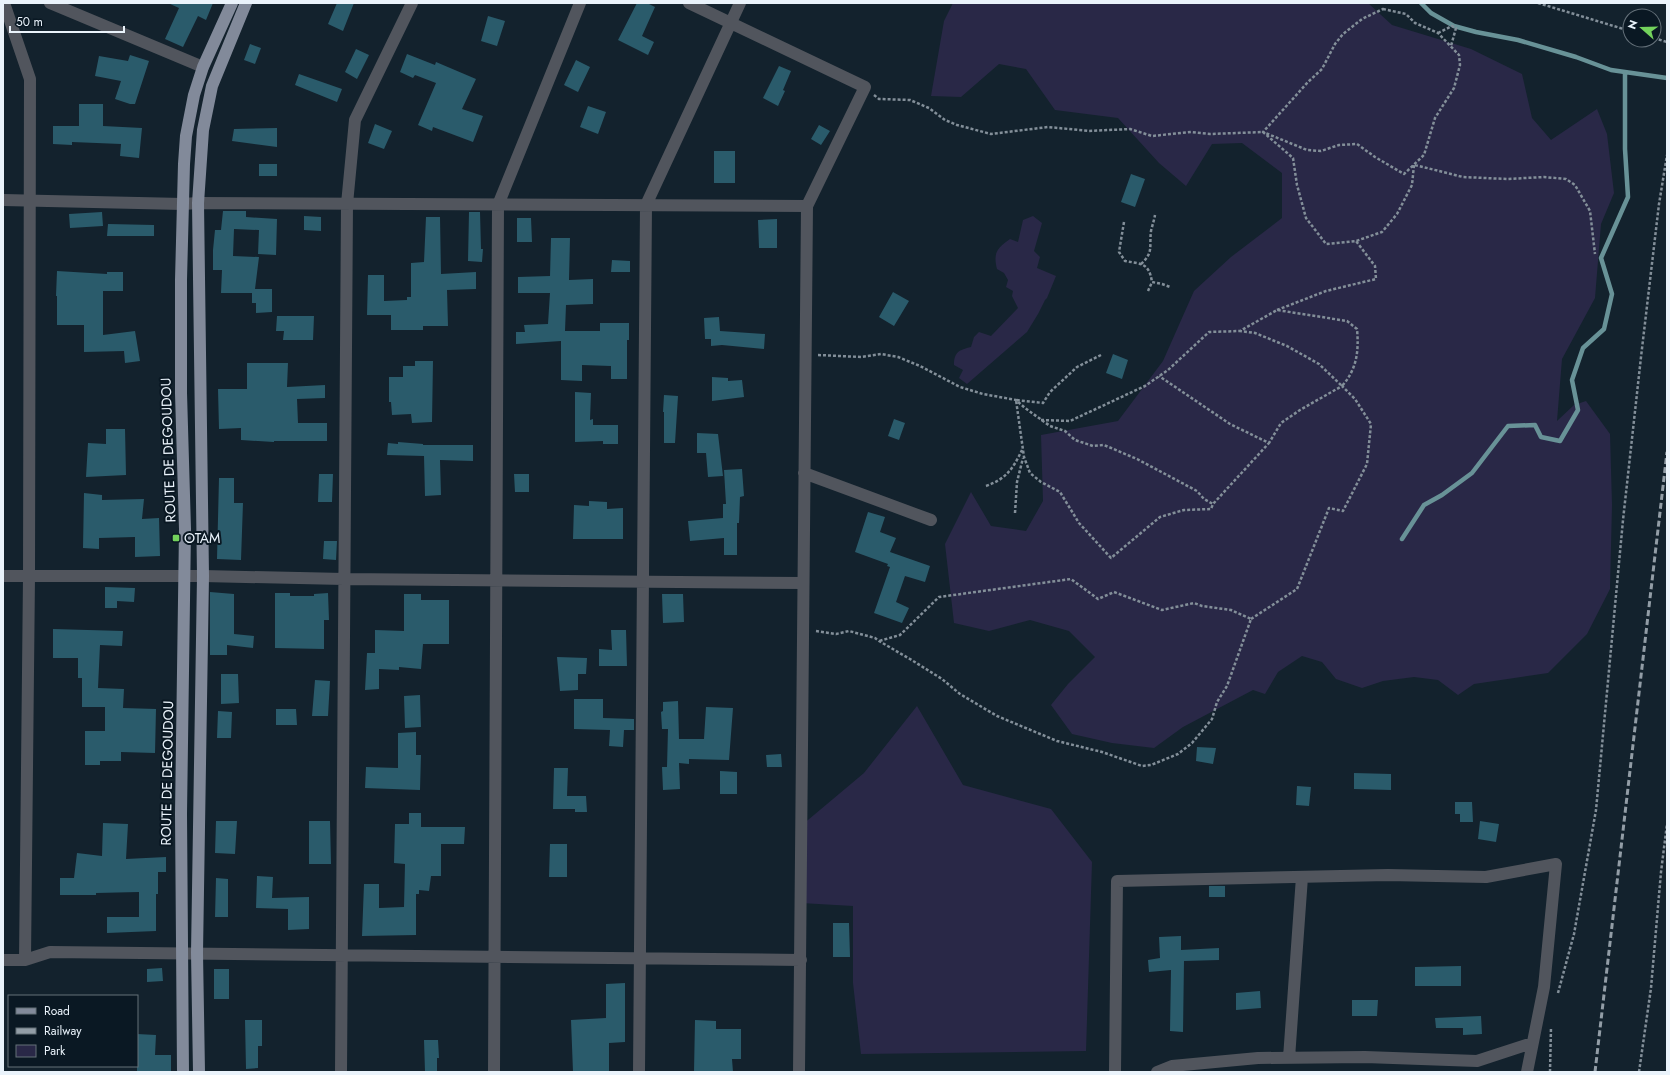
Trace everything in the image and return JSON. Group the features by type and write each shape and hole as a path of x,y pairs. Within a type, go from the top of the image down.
{"main road":[{"name":"ROUTE DE DEGOUDOU","path":"183,1072 181,822 185,576 181,393 181,280 186,136 194,95 203,67 232,3"},
{"path":"199,1072 197,953 203,576 198,203 203,130 211,92 218,68 246,3"}],"street":[{"path":"4,3 30,79 29,576 24,960"},
{"path":"50,3 203,67"},
{"path":"340,1072 347,204 355,120 412,3"},
{"path":"494,1072 498,205 580,3"},
{"path":"689,3 865,87 806,206 799,1072"},
{"path":"639,1072 646,205 740,3"},
{"path":"3,200 183,204 806,206"},
{"path":"804,473 931,520"},
{"path":"3,576 203,576 344,579 803,583"},
{"path":"1115,1072 1117,882 1388,875 1486,877 1556,864 1544,987 1527,1072"},
{"path":"1289,1058 1302,877"},
{"path":"3,960 24,960 50,952 801,960"},
{"path":"1157,1072 1172,1066 1258,1058 1365,1057 1477,1062 1532,1043"}],"path":[{"path":"1538,3 1622,29"},
{"path":"865,87 879,99 910,100 929,108 945,120 956,125 991,134 1048,126 1089,131 1130,129 1152,136 1191,132 1210,134 1263,132 1307,150 1321,151 1339,145 1357,144 1375,157 1404,174 1424,155 1435,118 1454,88 1460,65 1459,55 1438,33 1416,22 1406,14 1383,9 1362,19 1343,34 1335,44 1322,69 1308,82 1263,132"},
{"path":"1438,33 1452,26 1456,28 1450,47"},
{"path":"1263,132 1293,158 1297,185 1306,218 1326,244 1356,241 1382,232 1397,214 1412,185 1414,165"},
{"path":"1557,995 1574,934 1596,810 1624,512 1644,334 1667,155"},
{"path":"1414,165 1462,177 1566,179 1575,185 1590,211 1595,254"},
{"path":"1141,264 1149,257 1151,231 1155,215"},
{"path":"1124,222 1119,252 1125,261 1141,264 1150,272 1152,282 1148,291"},
{"path":"1240,331 1277,310 1326,291 1376,279 1375,266 1356,241"},
{"path":"1152,282 1170,287"},
{"path":"1016,400 1024,457 1030,473 1041,482 1060,492 1079,523 1111,558 1160,517 1184,510 1211,509 1213,504 1269,443 1281,423 1300,410 1342,386 1347,380 1356,363 1359,346 1357,329 1348,321 1277,310"},
{"path":"803,628 820,633 836,634 849,631 875,638 942,679 960,694 998,716 1057,741 1102,752 1142,766 1151,765 1178,754 1192,743 1212,719 1217,702 1227,686 1251,619 1297,589 1328,508 1343,511 1367,464 1371,424 1356,399 1319,364 1287,346 1255,333 1240,331 1208,332 1168,370 1145,386 1070,421 1041,420"},
{"path":"805,354 861,357 881,354 898,357 920,366 960,387 1016,400 1043,403 1050,392 1077,366 1101,354"},
{"path":"1159,376 1230,424 1269,443"},
{"path":"1016,400 1041,420 1050,426 1064,431 1075,440 1093,446 1104,446 1137,459 1197,491 1204,499 1213,504"},
{"path":"986,486 1007,476 1023,450"},
{"path":"1015,513 1017,482 1024,457"},
{"path":"879,641 900,635 939,597 1071,579 1098,599 1114,592 1162,610 1194,603 1202,606 1231,610 1251,619"},
{"path":"1639,1072 1651,988 1661,872 1667,824"},
{"path":"1550,1072 1551,1026"}],"green space":[{"path":"953,3 1368,3 1392,25 1471,49 1522,74 1532,118 1551,140 1597,109 1607,134 1614,193 1601,224 1595,298 1562,359 1557,421 1574,405 1586,401 1610,434 1612,505 1610,589 1587,634 1548,673 1474,684 1458,695 1438,680 1414,677 1383,681 1362,688 1336,679 1322,662 1302,656 1278,672 1265,694 1253,690 1183,727 1154,748 1112,743 1072,734 1051,705 1068,684 1095,657 1069,631 1030,620 989,631 954,623 945,544 971,492 991,526 1026,531 1043,501 1041,435 1118,421 1163,361 1194,291 1231,257 1282,218 1282,173 1242,143 1212,144 1186,186 1159,163 1118,118 1055,110 1026,69 999,64 961,97 931,96 944,21"},
{"path":"1033,216 1042,223 1034,251 1040,257 1037,268 1056,276 1047,298 1027,332 967,384 959,378 963,370 954,365 956,354 963,349 971,347 974,337 979,332 991,336 1018,308 1012,296 1013,291 1006,287 1008,280 1004,273 997,269 996,255 999,248 1010,239 1018,242 1023,220"},
{"path":"917,706 963,785 1051,809 1092,862 1086,1051 861,1054 853,983 853,906 801,903 802,825 864,773"}],"building":[{"path":"168,3 213,3 206,20 198,16 183,47 165,39 179,8"},
{"path":"337,3 354,3 343,31 328,24"},
{"path":"637,3 647,3 655,7 642,36 654,42 648,55 618,40"},
{"path":"488,16 505,21 497,46 481,41"},
{"path":"250,44 261,48 255,64 244,60"},
{"path":"356,49 369,55 357,79 345,72"},
{"path":"407,54 435,65 436,62 476,79 462,109 483,116 473,142 433,127 432,131 418,125 436,83 415,75 413,78 400,72"},
{"path":"130,55 149,61 135,104 130,104 115,99 121,81 95,76 99,56 128,61"},
{"path":"576,60 590,67 578,92 564,85"},
{"path":"779,66 791,71 783,90 785,91 778,106 763,98"},
{"path":"299,74 342,89 337,102 295,85"},
{"path":"79,104 103,104 103,126 142,128 139,158 120,156 121,144 72,142 72,145 53,144 53,126 79,126"},
{"path":"588,106 606,112 598,134 580,127"},
{"path":"375,124 392,131 384,149 368,143"},
{"path":"819,125 830,131 821,145 811,139"},
{"path":"277,128 277,147 232,141 234,129"},
{"path":"714,151 735,151 735,183 714,183"},
{"path":"259,164 277,164 277,176 259,176"},
{"path":"1131,174 1145,179 1135,207 1121,202"},
{"path":"223,211 246,211 246,217 277,219 276,255 258,254 259,230 234,229 233,256 259,257 255,289 272,289 272,312 256,313 256,303 252,303 252,293 221,293 222,270 213,270 213,250 215,230 221,230"},
{"path":"102,212 103,226 70,228 69,214"},
{"path":"469,212 480,212 481,249 483,249 482,262 468,261"},
{"path":"304,216 321,217 321,231 304,230"},
{"path":"426,217 440,217 441,274 476,272 476,289 447,290 448,326 423,326 423,330 391,330 391,315 367,315 368,275 384,275 384,301 407,300 407,297 411,297 411,263 424,262"},
{"path":"517,218 531,218 532,242 517,242"},
{"path":"777,219 777,248 759,248 758,220"},
{"path":"108,224 154,225 154,236 107,236"},
{"path":"551,238 570,238 569,280 593,279 593,304 566,305 565,331 600,331 600,323 629,323 629,340 627,340 627,379 611,379 611,366 582,365 582,381 561,380 561,341 516,344 516,332 525,332 524,325 548,324 550,293 518,293 518,277 550,276"},
{"path":"612,260 630,261 630,272 611,272"},
{"path":"57,271 107,274 107,272 123,272 123,291 103,291 103,335 135,331 140,361 125,363 124,351 84,352 84,325 57,325"},
{"path":"893,292 909,301 894,326 879,317"},
{"path":"277,316 314,316 313,340 283,340 284,331 276,331"},
{"path":"719,317 720,331 765,334 764,349 722,345 711,346 711,339 705,339 704,318"},
{"path":"1113,354 1128,360 1122,379 1106,373"},
{"path":"415,361 433,361 432,422 412,423 411,414 392,415 391,402 389,402 389,377 403,377 403,366 415,366"},
{"path":"247,363 288,363 287,387 325,385 325,398 297,399 298,423 327,423 327,441 274,442 241,440 241,428 219,429 218,389 247,389"},
{"path":"712,377 728,378 728,381 742,380 744,397 712,401"},
{"path":"575,392 591,393 590,420 593,419 593,425 618,425 618,444 603,444 603,441 575,442"},
{"path":"664,395 678,396 675,443 664,443"},
{"path":"894,419 905,423 899,440 888,436"},
{"path":"106,429 125,429 126,475 86,477 88,443 106,444"},
{"path":"697,433 718,434 723,476 708,477 706,453 697,453"},
{"path":"398,442 423,445 473,445 473,461 440,460 441,495 425,496 424,456 387,455 388,443 398,444"},
{"path":"742,469 744,496 740,497 739,523 737,523 737,555 724,555 724,538 690,541 688,521 723,518 723,504 726,504 724,470"},
{"path":"319,474 333,474 332,502 318,502"},
{"path":"514,474 529,474 529,492 515,492"},
{"path":"219,478 234,478 234,503 243,503 241,560 217,559"},
{"path":"84,493 102,495 102,500 144,499 142,519 159,518 160,556 135,557 135,537 99,538 99,549 83,548"},
{"path":"589,501 607,502 607,509 623,508 623,539 573,539 574,505 589,506"},
{"path":"868,512 885,517 880,532 896,538 890,552 930,566 925,582 905,576 896,602 909,608 902,623 874,613 890,567 887,566 888,564 855,552"},
{"path":"324,541 337,541 336,560 323,559"},
{"path":"105,587 135,588 134,602 117,601 117,608 105,608"},
{"path":"210,592 234,594 234,634 254,636 253,648 227,645 227,655 210,655"},
{"path":"275,593 290,593 290,596 314,596 314,594 328,593 329,620 324,620 324,649 275,648"},
{"path":"404,594 421,594 421,600 449,600 449,644 423,644 421,669 399,667 399,670 379,669 379,689 365,690 367,653 375,653 375,630 404,631"},
{"path":"662,594 683,594 684,622 663,623"},
{"path":"53,629 123,631 122,646 100,645 98,688 124,689 123,708 156,709 155,753 121,752 121,761 100,761 100,765 85,765 85,731 105,731 105,707 82,707 82,678 78,678 78,658 53,658"},
{"path":"611,630 626,630 627,666 599,666 599,649 612,650"},
{"path":"557,657 587,658 586,674 578,674 578,690 560,691"},
{"path":"221,674 238,674 239,703 221,704"},
{"path":"315,680 330,681 328,716 312,716"},
{"path":"420,695 421,727 405,728 404,696"},
{"path":"574,699 603,699 603,718 634,719 634,730 624,730 623,747 609,746 610,730 574,729"},
{"path":"678,701 679,739 704,739 706,707 733,708 729,760 689,759 689,764 679,763 680,789 663,790 662,767 667,767 668,729 662,729 661,712 663,711 663,702"},
{"path":"276,709 296,709 297,725 276,725"},
{"path":"218,711 232,712 231,738 217,738"},
{"path":"416,732 416,755 421,755 420,790 365,788 366,767 398,768 398,733"},
{"path":"1197,747 1216,748 1213,764 1196,761"},
{"path":"781,754 782,767 767,767 766,755"},
{"path":"554,768 568,768 567,796 586,796 587,812 575,812 575,809 553,809"},
{"path":"720,771 737,772 737,794 720,794"},
{"path":"1354,773 1391,774 1391,790 1354,789"},
{"path":"1297,786 1311,787 1309,806 1296,805"},
{"path":"1455,802 1472,802 1473,822 1460,822 1460,814 1455,814"},
{"path":"409,813 421,813 421,827 465,827 464,844 441,844 441,876 431,876 429,891 419,890 419,894 416,894 416,935 362,936 364,884 379,884 379,908 404,907 405,864 394,863 395,824 409,824"},
{"path":"216,821 237,821 235,854 215,853"},
{"path":"309,821 330,821 331,864 309,864"},
{"path":"1480,821 1499,824 1496,842 1478,839"},
{"path":"103,823 128,824 126,859 166,857 166,872 158,872 158,894 156,894 156,931 107,933 107,917 139,917 139,892 96,893 96,895 60,895 60,878 74,878 77,853 102,856"},
{"path":"550,844 567,844 567,877 549,877"},
{"path":"257,876 273,877 272,898 309,897 309,929 288,930 288,909 256,908"},
{"path":"216,878 228,879 228,917 215,917"},
{"path":"1209,886 1225,886 1225,897 1209,897"},
{"path":"833,923 849,923 850,957 833,957"},
{"path":"1181,936 1181,950 1219,948 1219,960 1184,961 1183,1032 1170,1031 1171,970 1149,972 1148,960 1160,958 1159,937"},
{"path":"1461,966 1461,986 1415,986 1415,967"},
{"path":"162,968 163,981 147,982 147,969"},
{"path":"214,969 229,969 229,999 214,999"},
{"path":"625,983 625,1042 609,1043 609,1072 573,1072 571,1020 606,1018 606,984"},
{"path":"1260,991 1261,1008 1236,1010 1236,993"},
{"path":"1352,1000 1378,1000 1377,1016 1352,1016"},
{"path":"1481,1016 1482,1034 1463,1035 1463,1028 1436,1028 1435,1018"},
{"path":"245,1020 262,1020 262,1046 258,1046 258,1068 246,1069"},
{"path":"695,1020 716,1021 716,1029 741,1029 741,1059 732,1059 733,1072 694,1072"},
{"path":"138,1034 156,1035 155,1055 171,1055 171,1072 137,1072"},
{"path":"424,1040 438,1040 439,1058 437,1058 437,1072 425,1072"}],"waterway":[{"path":"1421,3 1431,13 1454,26 1518,40 1576,57 1611,70 1667,78"},
{"path":"1402,539 1424,505 1442,495 1472,473 1508,426 1535,425 1541,437 1560,441 1578,410 1572,380 1583,348 1604,329 1612,294 1601,258 1628,197 1625,149 1625,72"}],"railway":[{"path":"1595,1072 1667,452"}],"place":[{"name":"OTAM","path":"176,538"}]}
